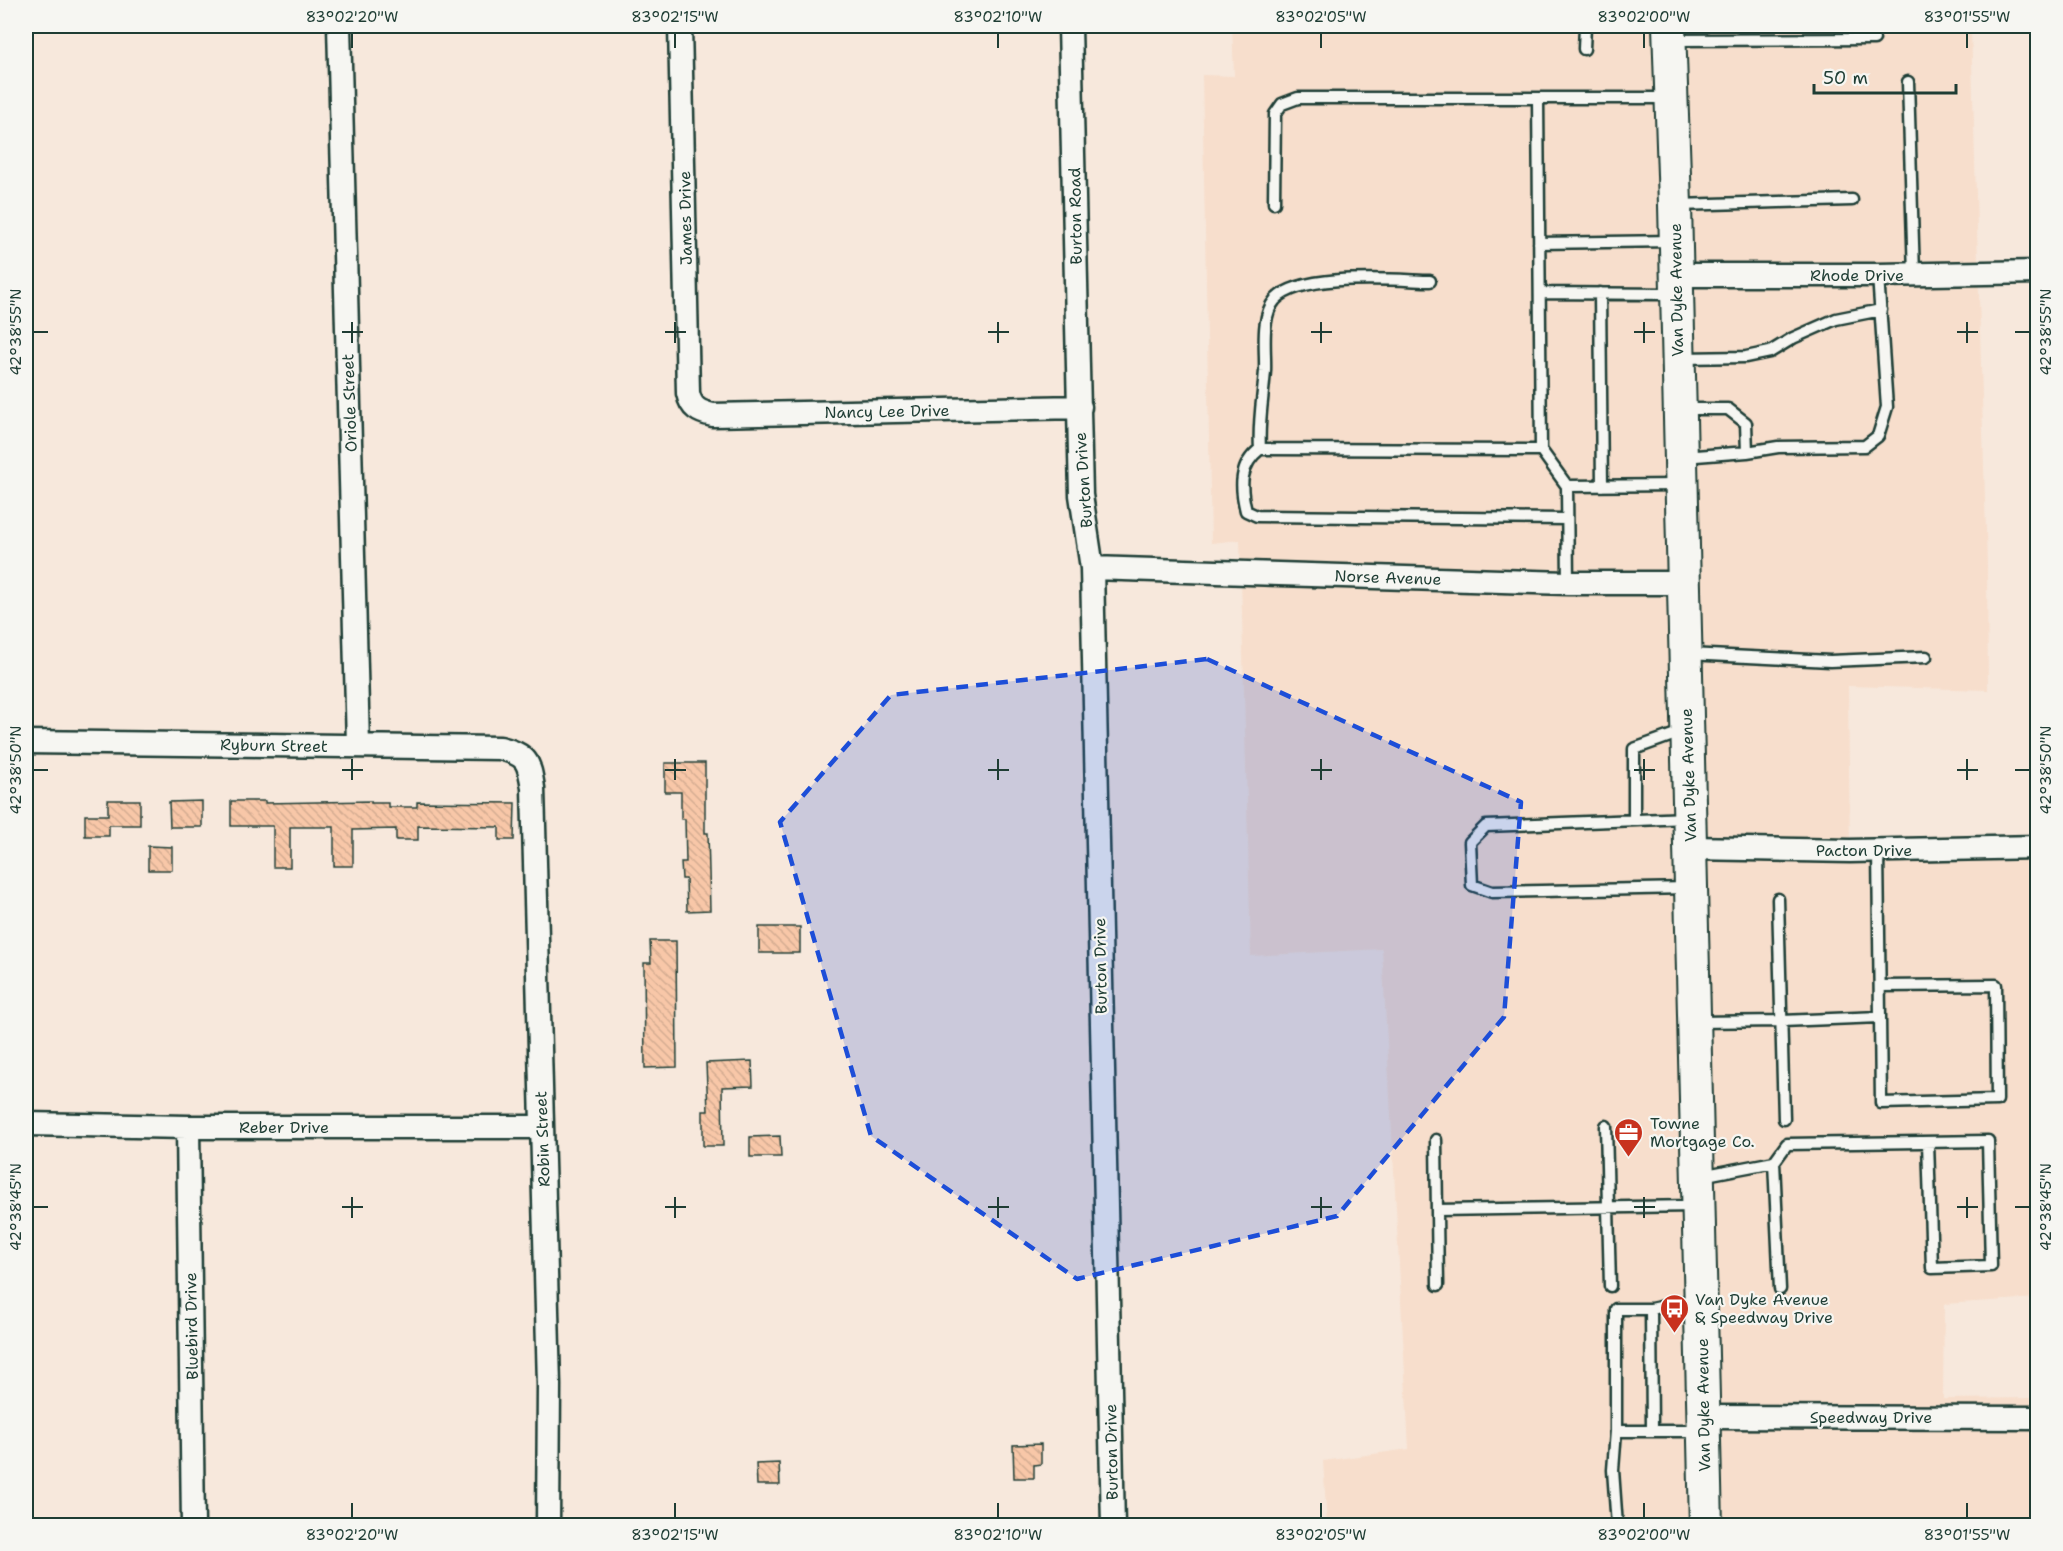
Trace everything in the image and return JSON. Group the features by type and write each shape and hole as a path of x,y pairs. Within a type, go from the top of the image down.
{"main road":[{"name":"Van Dyke Avenue","path":"1669,33 1692,888 1706,1526"}],"street":[{"name":"Oriole Street","path":"339,26 358,746"},
{"name":"James Drive","path":"680,26 688,393 695,408"},
{"name":"Burton Road","path":"1070,26 1080,407"},
{"name":"Rhode Drive","path":"1676,284 1878,275 2037,272"},
{"name":"Nancy Lee Drive","path":"695,408 713,415 1080,407"},
{"name":"Burton Drive","path":"1080,407 1081,495 1092,568 1113,1526"},
{"name":"Norse Avenue","path":"1092,568 1568,583 1684,583"},
{"name":"Ryburn Street","path":"26,742 500,748 522,755"},
{"name":"Robin Street","path":"522,755 530,768 533,788 549,1385 548,1526"},
{"name":"Pacton Drive","path":"1690,833 1878,850 2037,848"},
{"name":"Reber Drive","path":"26,1124 188,1127 542,1127"},
{"name":"Bluebird Drive","path":"188,1127 193,1526"},
{"name":"Speedway Drive","path":"1704,1424 2037,1418"}],"lane":[{"path":"1584,49 1585,26"},
{"path":"1669,33 1874,39"},
{"path":"1908,82 1914,274"},
{"path":"1274,203 1275,114 1282,104 1298,98 1671,98"},
{"path":"1538,98 1541,450 1568,486 1568,583"},
{"path":"1675,205 1852,200"},
{"path":"1539,243 1675,241"},
{"path":"1568,486 1602,486 1680,471 1729,452 1747,452 1778,447 1865,446 1878,436 1887,407 1878,275"},
{"path":"1260,449 1259,427 1265,370 1266,322 1274,301 1288,291 1333,280 1431,280"},
{"path":"1540,293 1600,293 1676,284"},
{"path":"1600,293 1602,486"},
{"path":"1677,358 1746,357 1770,352 1793,338 1836,319 1881,310"},
{"path":"1678,408 1728,409 1746,423 1747,452"},
{"path":"1541,450 1260,449 1249,457 1243,469 1243,500 1246,511 1257,516 1568,519"},
{"path":"1685,654 1830,661 1926,657"},
{"path":"1634,820 1634,749 1687,729"},
{"path":"1690,833 1634,820 1486,826 1470,843 1472,885 1492,892 1692,888"},
{"path":"1878,850 1881,1103 1997,1100 1996,985 1880,986"},
{"path":"1778,898 1784,1119"},
{"path":"1694,1022 1880,1017"},
{"path":"1606,1126 1610,1286"},
{"path":"1436,1140 1438,1285"},
{"path":"1437,1210 1609,1207 1698,1192 1774,1162 1787,1144 1988,1141 1991,1266 1932,1268 1928,1142"},
{"path":"1774,1162 1780,1288"},
{"path":"1617,1526 1613,1470 1616,1431 1616,1309 1651,1309 1701,1299"},
{"path":"1651,1309 1652,1430"},
{"path":"1616,1431 1652,1430 1704,1424"}],"highlighted area":[{"path":"1207,659 1521,802 1504,1017 1337,1216 1077,1279 871,1136 780,822 891,695"}],"shaded area":[{"path":"1232,26 1971,26 1987,566 1988,690 1848,686 1850,850 2037,847 2037,1298 1944,1304 1943,1399 2037,1398 2037,1525 1327,1525 1323,1461 1409,1449 1382,949 1251,956 1240,540 1211,543 1202,75 1234,76"}],"building":[{"path":"665,763 705,763 705,833 708,833 710,910 687,911 686,879 682,879 681,862 686,862 685,819 681,819 681,792 665,792"},
{"path":"108,800 140,800 140,825 109,825 109,836 85,836 85,815 108,815"},
{"path":"202,801 202,827 170,827 169,802"},
{"path":"231,801 265,801 265,803 371,801 371,803 388,803 388,807 417,807 417,802 515,803 514,840 499,840 499,827 418,826 418,840 396,840 396,829 353,830 353,866 334,866 334,827 290,827 290,867 273,867 273,826 231,826"},
{"path":"148,846 172,847 172,870 148,870"},
{"path":"759,927 800,927 800,953 759,953"},
{"path":"650,941 676,941 677,1067 645,1068 644,963 651,963"},
{"path":"752,1061 753,1086 722,1087 723,1146 703,1146 703,1111 708,1111 706,1063"},
{"path":"780,1136 781,1157 750,1157 750,1137"},
{"path":"1041,1444 1041,1464 1034,1465 1034,1478 1014,1478 1013,1445"},
{"path":"779,1463 780,1485 757,1485 756,1464"}],"place":[{"name":"Towne Mortgage Co.","path":"1629,1158"},
{"name":"Van Dyke Avenue & Speedway Drive","path":"1674,1334"}]}
